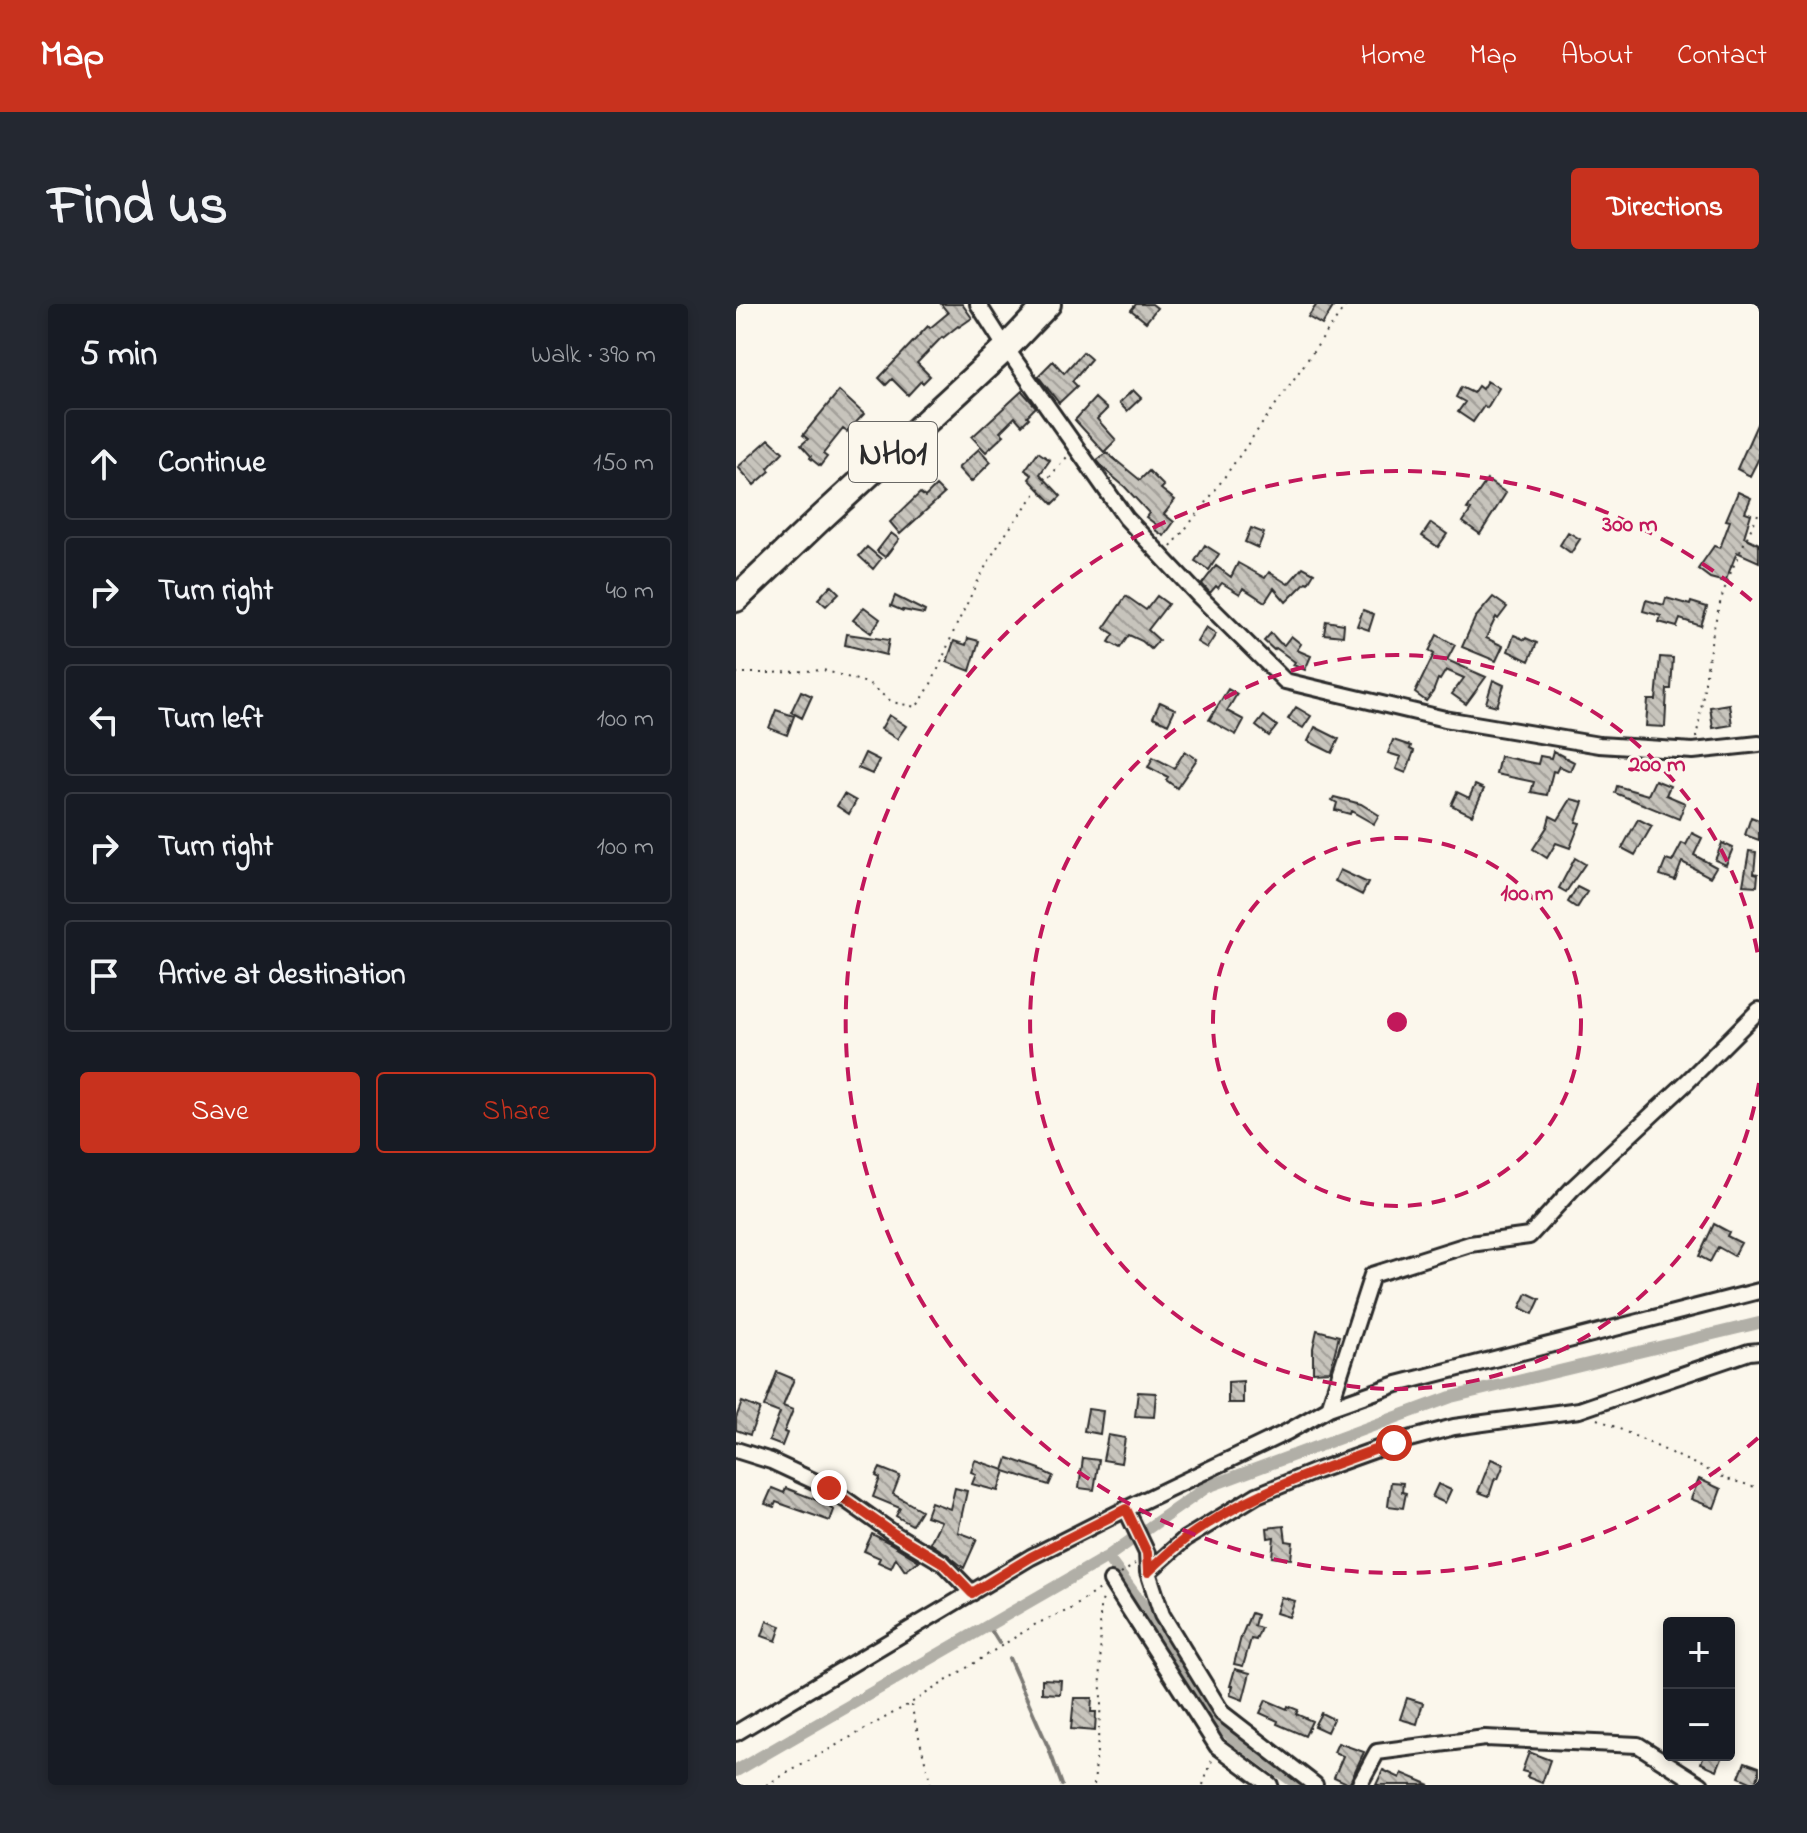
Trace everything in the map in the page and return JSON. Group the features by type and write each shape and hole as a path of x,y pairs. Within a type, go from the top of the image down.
{"highway":[{"name":"NH01","path":"736,599 1006,348 1048,304"}],"street":[{"path":"978,304 1126,518 1285,681 1445,719 1583,743 1693,751 1759,744"},
{"path":"1329,1408 1372,1275 1470,1244 1529,1236 1573,1188 1759,1010"},
{"path":"736,1733 1031,1557 1287,1432 1329,1408 1397,1384 1759,1291"},
{"path":"1148,1572 1185,1539 1257,1495 1316,1471 1394,1443 1454,1427 1579,1410 1759,1351"},
{"path":"736,1450 771,1461 829,1488 893,1533 943,1563 972,1593"},
{"path":"1126,1509 1147,1553 1148,1572 1162,1615 1222,1713 1315,1785"},
{"path":"1114,1579 1217,1746 1270,1785"},
{"path":"1359,1785 1377,1752 1485,1738 1638,1745 1701,1785"}],"path":[{"path":"1163,557 1206,503 1347,304"},
{"path":"736,673 823,670 867,683 892,702 916,707 926,694 996,548 1020,512 1076,447"},
{"path":"1693,751 1711,643 1725,587 1759,512"},
{"path":"1579,1410 1727,1479 1759,1488"},
{"path":"766,1785 911,1703 1036,1624 1071,1609 1133,1566"},
{"path":"1094,1785 1101,1704 1100,1606 1114,1579"},
{"path":"911,1703 931,1785"},
{"path":"1203,1785 1217,1746"}],"building":[{"path":"941,304 962,304 972,318 942,337 917,363 930,376 908,395 892,379 886,385 879,378 928,326 930,328 948,313"},
{"path":"1136,304 1152,304 1157,308 1146,322 1131,310"},
{"path":"1317,304 1335,304 1322,325 1308,317"},
{"path":"1083,352 1091,359 1072,381 1077,386 1059,403 1038,376 1053,361 1064,373"},
{"path":"1487,381 1499,388 1487,408 1484,406 1473,422 1458,412 1465,402 1456,397 1461,387 1473,393 1478,386 1482,389"},
{"path":"1133,390 1141,398 1127,411 1119,403"},
{"path":"839,391 864,414 847,432 843,429 823,454 827,457 820,466 801,445 808,439 803,435"},
{"path":"1022,391 1036,407 1022,425 1015,417 1000,432 1004,435 986,452 972,437"},
{"path":"1095,398 1107,409 1097,419 1116,440 1104,452 1075,420"},
{"path":"1759,420 1759,458 1750,476 1737,469"},
{"path":"769,439 783,452 768,468 770,471 754,485 738,467"},
{"path":"979,449 991,462 971,482 958,468"},
{"path":"1038,452 1050,460 1040,474 1061,496 1053,504 1029,479 1032,475 1025,470"},
{"path":"1107,453 1140,480 1149,471 1164,486 1161,489 1175,500 1164,514 1174,522 1164,536 1155,530 1158,526 1146,517 1149,513 1097,460"},
{"path":"1487,480 1506,493 1480,534 1463,522 1471,510 1467,509"},
{"path":"936,486 944,494 900,534 890,522 920,493 925,497"},
{"path":"1738,492 1751,498 1745,512 1751,514 1744,537 1759,544 1759,562 1737,552 1725,582 1710,578 1698,569 1714,546 1720,548 1730,521 1726,520"},
{"path":"1431,523 1447,534 1438,547 1422,536"},
{"path":"1251,528 1264,533 1258,548 1245,542"},
{"path":"1568,532 1580,539 1571,553 1560,545"},
{"path":"891,533 899,539 885,557 877,551"},
{"path":"1205,545 1219,554 1209,570 1195,561"},
{"path":"867,547 881,559 873,569 859,556"},
{"path":"1238,563 1265,578 1269,572 1288,584 1303,567 1314,573 1308,583 1286,602 1274,588 1265,602 1243,588 1240,594 1222,583 1210,593 1202,584 1216,566 1231,577"},
{"path":"831,585 839,593 826,606 818,599"},
{"path":"895,596 925,611 924,614 891,606"},
{"path":"1126,596 1146,610 1157,596 1168,604 1148,630 1159,640 1151,649 1129,635 1120,648 1109,642 1114,634 1104,628"},
{"path":"1493,597 1507,607 1498,619 1496,617 1486,638 1503,646 1496,661 1462,647 1475,618"},
{"path":"1666,598 1707,607 1701,626 1680,619 1677,627 1659,622 1661,616 1643,611 1646,600 1664,605"},
{"path":"864,607 880,619 871,633 853,620"},
{"path":"1363,610 1374,614 1369,630 1357,626"},
{"path":"1326,621 1344,624 1343,636 1324,634"},
{"path":"1206,627 1216,634 1207,648 1197,642"},
{"path":"1271,633 1284,645 1291,636 1301,644 1297,650 1311,656 1305,670 1293,665 1295,662 1264,641"},
{"path":"847,634 889,640 886,655 845,645"},
{"path":"1437,635 1455,645 1447,660 1486,677 1466,704 1452,694 1464,678 1446,670 1426,701 1415,693 1434,654 1429,651"},
{"path":"1514,635 1537,643 1529,661 1508,651"},
{"path":"968,638 979,641 970,671 947,662 954,641 966,645"},
{"path":"1660,657 1673,658 1665,727 1646,726 1648,700 1656,700"},
{"path":"1493,680 1504,685 1497,706 1486,703"},
{"path":"1228,689 1237,694 1227,711 1244,720 1236,735 1209,720"},
{"path":"801,691 812,696 802,718 791,712"},
{"path":"1160,702 1175,709 1168,724 1153,717"},
{"path":"1729,704 1732,725 1713,728 1710,707"},
{"path":"1296,707 1311,716 1303,728 1288,719"},
{"path":"776,710 794,716 787,735 769,728"},
{"path":"889,715 906,726 897,739 881,729"},
{"path":"1264,716 1277,726 1269,736 1256,726"},
{"path":"1315,727 1339,739 1332,753 1308,741"},
{"path":"1393,740 1411,746 1410,749 1414,751 1406,773 1396,769 1401,757 1388,753"},
{"path":"1185,751 1197,759 1177,788 1166,780 1168,777 1148,767 1153,757 1174,768"},
{"path":"1553,751 1574,762 1570,771 1559,766 1556,772 1553,771 1547,795 1531,792 1534,782 1496,774 1500,756 1538,764 1540,756 1551,758"},
{"path":"865,753 879,760 872,774 858,768"},
{"path":"1655,780 1670,786 1666,795 1685,803 1679,819 1615,793 1617,786 1648,795"},
{"path":"1475,785 1484,789 1472,815 1451,805 1457,792 1469,798"},
{"path":"844,794 856,801 849,814 837,806"},
{"path":"1334,797 1361,804 1379,815 1374,824 1351,811 1350,814 1335,810 1337,803 1332,800"},
{"path":"1571,799 1583,802 1576,822 1580,823 1570,848 1556,843 1547,858 1533,849 1550,816 1558,820"},
{"path":"1751,817 1759,820 1759,840 1745,835"},
{"path":"1638,819 1652,826 1635,855 1622,848"},
{"path":"1692,833 1702,838 1694,855 1716,867 1710,877 1682,862 1675,880 1660,875 1666,860 1672,862 1682,843 1686,845"},
{"path":"1722,843 1733,848 1726,865 1715,860"},
{"path":"1749,851 1756,852 1754,873 1758,874 1757,886 1743,885"},
{"path":"1575,858 1585,864 1566,892 1559,888"},
{"path":"1340,870 1368,883 1362,895 1335,881"},
{"path":"1577,887 1587,892 1577,908 1568,902"},
{"path":"1714,1224 1741,1243 1734,1256 1718,1247 1710,1262 1699,1256"},
{"path":"1527,1293 1540,1299 1533,1314 1520,1308"},
{"path":"1317,1330 1339,1336 1330,1371 1313,1372"},
{"path":"777,1372 794,1379 783,1406 793,1410 782,1446 769,1441 780,1413 764,1407"},
{"path":"1243,1381 1243,1403 1228,1403 1228,1382"},
{"path":"1138,1392 1156,1393 1154,1417 1135,1416"},
{"path":"742,1402 760,1409 750,1435 736,1430 736,1418"},
{"path":"1088,1409 1103,1411 1100,1434 1084,1431"},
{"path":"1108,1435 1125,1438 1121,1463 1103,1460"},
{"path":"1008,1458 1053,1476 1049,1485 1005,1471 998,1491 972,1484 976,1474 971,1472 975,1460 1004,1470"},
{"path":"1083,1458 1099,1460 1094,1490 1079,1488"},
{"path":"1491,1459 1504,1464 1489,1496 1478,1492"},
{"path":"880,1468 900,1476 893,1494 921,1510 912,1525 896,1516 900,1508 873,1497"},
{"path":"1699,1479 1721,1489 1714,1508 1691,1499"},
{"path":"1391,1482 1403,1483 1402,1492 1406,1493 1403,1508 1388,1506"},
{"path":"1438,1484 1451,1490 1445,1503 1432,1497"},
{"path":"772,1488 784,1493 786,1488 819,1501 821,1497 828,1499 832,1502 830,1508 834,1510 830,1521 776,1502 774,1507 765,1504"},
{"path":"955,1488 967,1491 958,1532 977,1539 964,1568 930,1543 941,1521 926,1516 931,1502 950,1509"},
{"path":"1284,1526 1286,1541 1293,1542 1291,1559 1272,1557 1274,1537 1268,1538 1267,1528"},
{"path":"872,1534 919,1561 905,1571 896,1558 891,1568 878,1562 880,1558 864,1551"},
{"path":"1281,1597 1295,1601 1289,1617 1276,1613"},
{"path":"1251,1613 1257,1615 1254,1626 1261,1628 1256,1640 1251,1639 1243,1666 1234,1664 1241,1637"},
{"path":"767,1621 781,1626 776,1641 762,1636"},
{"path":"1235,1669 1250,1673 1243,1700 1230,1695"},
{"path":"1042,1679 1061,1680 1060,1694 1042,1693"},
{"path":"1074,1698 1092,1698 1091,1712 1096,1712 1095,1731 1071,1729"},
{"path":"1407,1698 1423,1703 1417,1724 1400,1719"},
{"path":"1266,1700 1298,1710 1296,1714 1312,1721 1305,1736 1260,1713"},
{"path":"1321,1713 1333,1719 1327,1732 1314,1726"},
{"path":"1338,1743 1364,1752 1349,1784 1334,1777 1343,1756 1334,1752"},
{"path":"1529,1752 1550,1760 1542,1783 1527,1777 1529,1773 1522,1771"},
{"path":"1702,1761 1721,1761 1717,1770"},
{"path":"1745,1762 1759,1767 1755,1784 1739,1777"},
{"path":"1383,1770 1400,1778 1402,1773 1430,1785 1376,1785"}],"waterway":[{"path":"736,1771 1107,1557 1207,1487 1451,1397 1759,1323"},
{"path":"1107,1557 1147,1611 1189,1683 1213,1717 1233,1738 1298,1785"},
{"path":"988,1625 999,1643"},
{"path":"1009,1658 1062,1785"}],"route":[{"path":"829,1488 893,1533 943,1563 972,1593 1031,1557 1126,1509 1147,1553 1148,1572 1185,1539 1257,1495 1394,1443"}]}
